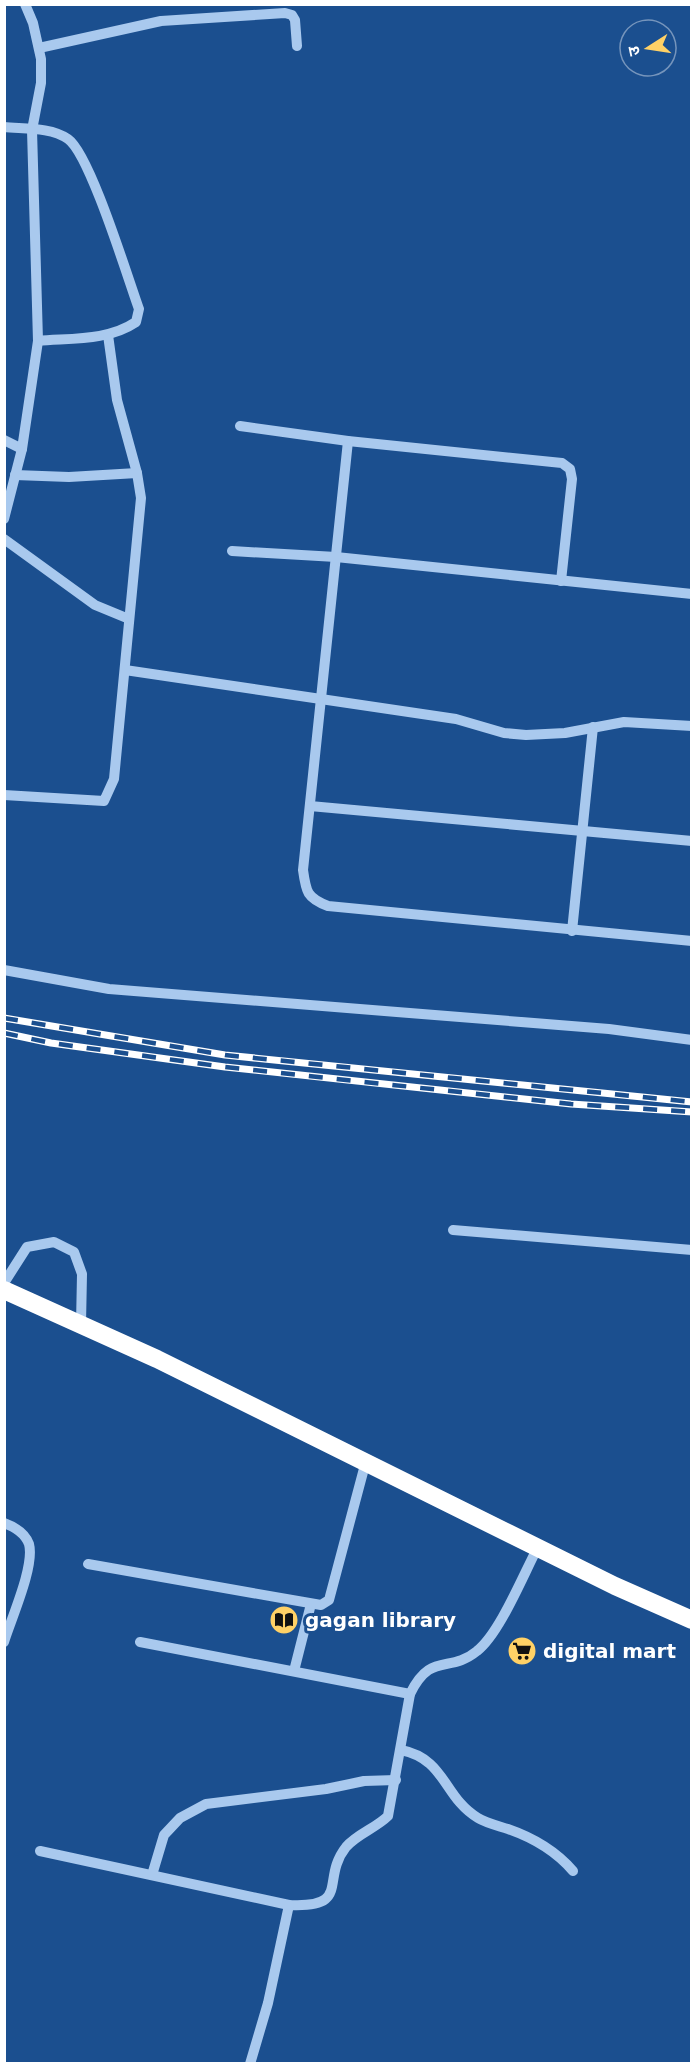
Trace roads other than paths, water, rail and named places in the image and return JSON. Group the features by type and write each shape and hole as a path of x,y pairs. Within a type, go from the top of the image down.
{"highway":[{"path":"4,1290 81,1324 366,1461 615,1587 692,1620"}],"street":[{"path":"4,519 22,449 38,341 32,130 41,83 39,48 33,23 25,4"},
{"path":"39,48 161,21 285,13 292,15 295,20 297,46"},
{"path":"4,127 49,131 69,139 79,152 101,202 139,309 136,322 122,331 108,335 38,341"},
{"path":"4,795 104,801 114,779 141,498 137,473 117,400 108,335"},
{"path":"240,426 348,441 551,460 562,463 570,469 572,479 561,580"},
{"path":"4,440 22,449"},
{"path":"348,441 303,870 306,889 314,901 328,906 692,941"},
{"path":"15,475 69,477 137,473"},
{"path":"4,539 95,605 129,619"},
{"path":"232,551 336,558 692,594"},
{"path":"125,670 456,719 504,733 526,735 565,733 624,722 692,726"},
{"path":"572,931 593,727"},
{"path":"310,806 692,841"},
{"path":"4,970 110,989 597,1028 692,1040"},
{"path":"453,1230 692,1250"},
{"path":"4,1283 27,1247 54,1242 75,1252 82,1274 81,1324"},
{"path":"88,1564 321,1605 329,1600 366,1461"},
{"path":"4,1523 24,1535 29,1546 28,1566 4,1642"},
{"path":"40,1851 289,1905 313,1906 324,1902 330,1892 346,1847 388,1816 410,1694 419,1677 435,1665 460,1660 477,1652 494,1630 538,1547"},
{"path":"294,1671 311,1604"},
{"path":"140,1642 410,1694"},
{"path":"401,1750 417,1753 433,1764 462,1806 479,1819 546,1845 573,1871"},
{"path":"152,1875 164,1835 180,1818 206,1804 326,1789 364,1781 396,1780"},
{"path":"250,2064 268,2003 289,1905"}],"railway":[{"path":"4,1018 225,1055 692,1102"},
{"path":"4,1033 51,1043 225,1067 571,1104 692,1112"}],"place":[{"name":"gagan library","path":"284,1620"},
{"name":"digital mart","path":"522,1651"}]}
